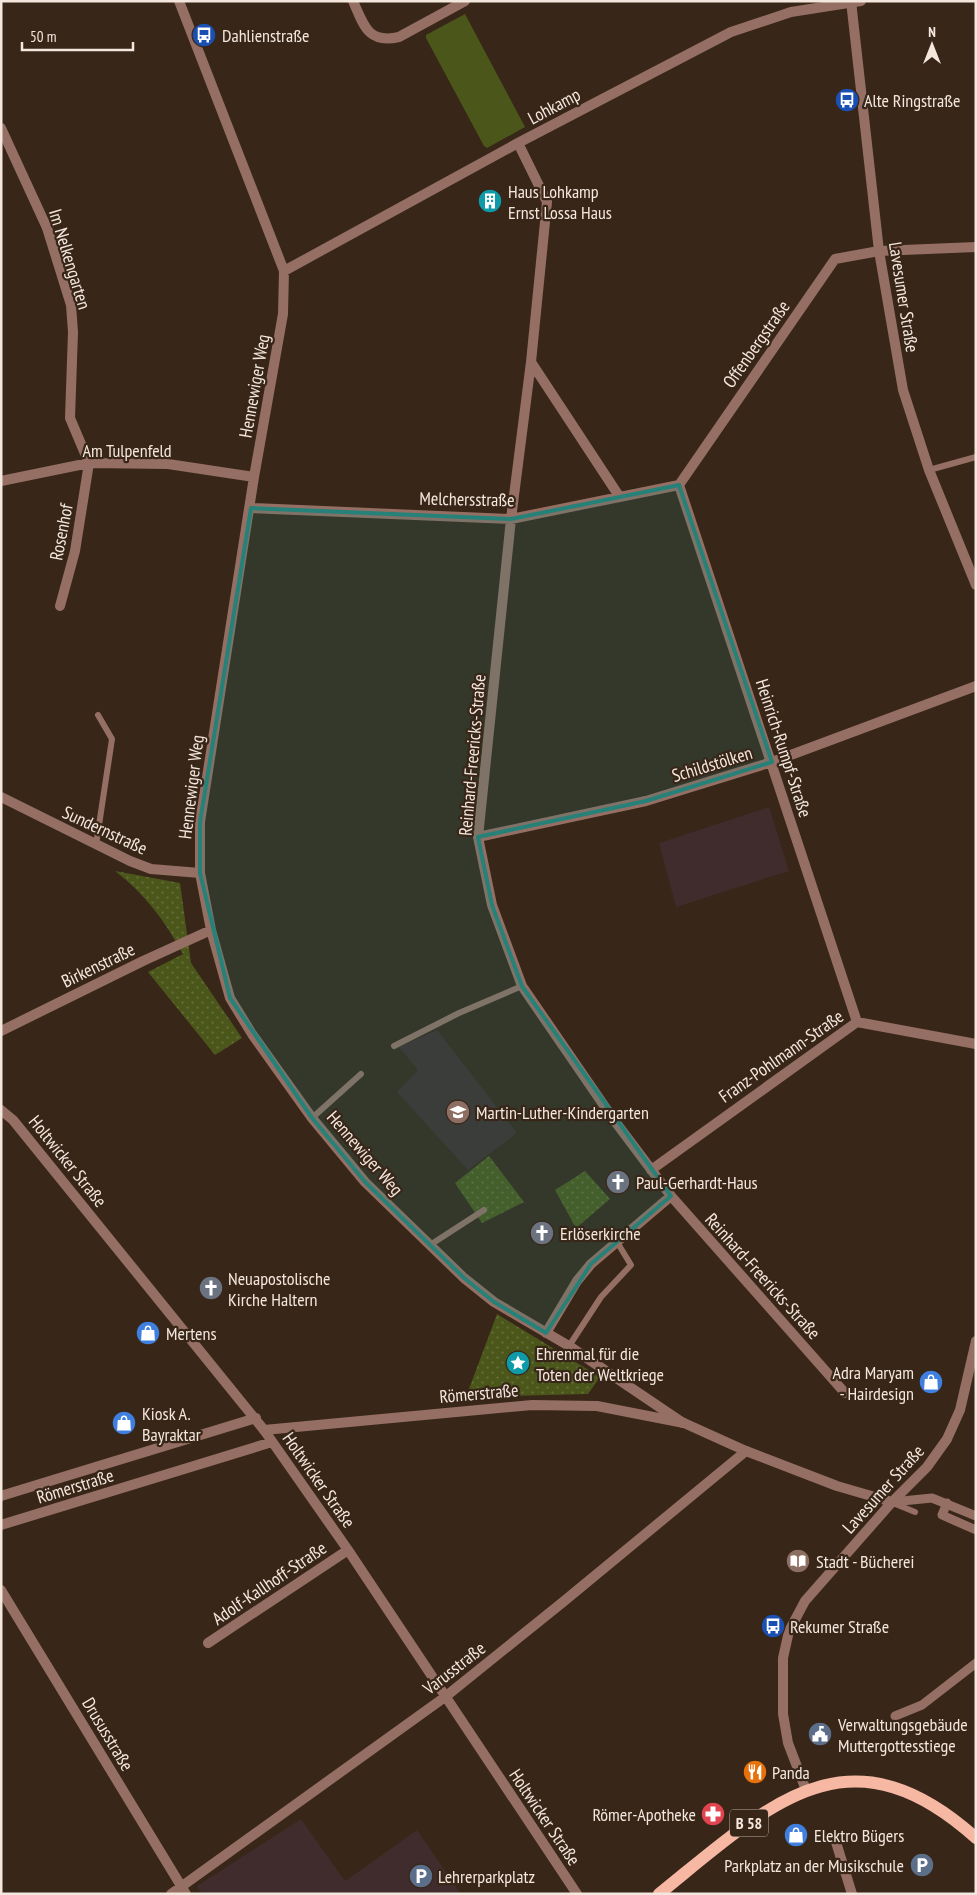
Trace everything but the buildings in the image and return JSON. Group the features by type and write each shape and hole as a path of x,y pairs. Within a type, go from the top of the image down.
{"main road":[{"name":"B 58","path":"659,1894 749,1823 778,1804 806,1790 840,1782 886,1784 937,1807 976,1838"}],"street":[{"name":"Hennewiger Weg","path":"179,1 284,271 283,314 254,478 251,508 200,822 200,872 211,930 230,998 252,1034 312,1118 365,1182 430,1245 494,1302 569,1346 684,1423"},
{"path":"354,1 368,32 380,39 389,39 399,37 465,1"},
{"name":"Lohkamp","path":"284,271 518,143 731,32 791,12 818,6 854,2"},
{"name":"Lavesumer Straße","path":"854,2 879,250 903,390 929,470 976,585"},
{"name":"Im Nelkengarten","path":"1,128 47,228 71,305 73,332 70,418 89,463"},
{"name":"Reinhard-Freericks-Straße","path":"518,143 547,202 531,362 511,519 478,837 492,905 522,986 651,1170 671,1196 845,1393"},
{"name":"Offenbergstraße","path":"679,485 835,259 879,250 976,247"},
{"path":"531,362 619,496"},
{"name":"Am Tulpenfeld","path":"1,481 89,463 168,464 254,478"},
{"name":"Rosenhof","path":"60,606 75,551 89,463"},
{"name":"Melchersstraße","path":"251,508 511,519 679,485"},
{"name":"Heinrich-Rumpf-Straße","path":"679,485 857,1022"},
{"name":"Schildstölken","path":"478,837 646,801 772,762 976,686"},
{"name":"Sundernstraße","path":"1,796 96,845 151,869 200,872"},
{"name":"Birkenstraße","path":"1,1031 150,957 211,930"},
{"name":"Franz-Pohlmann-Straße","path":"651,1170 857,1022 976,1044"},
{"name":"Holtwicker Straße","path":"1,1110 13,1120 256,1418 348,1550 577,1894"},
{"path":"546,1333 577,1281 591,1264 671,1196"},
{"name":"Lavesumer Straße","path":"806,1790 788,1742 783,1714 783,1658 789,1631 805,1601 892,1502 927,1468 948,1439 960,1410 976,1340"},
{"name":"Römerstraße","path":"264,1430 532,1405 598,1406 684,1423 746,1451 837,1486 892,1502"},
{"name":"Römerstraße","path":"1,1496 256,1418"},
{"name":"Römerstraße","path":"1,1525 272,1442"},
{"name":"Varusstraße","path":"171,1894 184,1890 445,1697 746,1451"},
{"path":"892,1502 932,1498 976,1516"},
{"path":"947,1503 942,1515 976,1530"},
{"name":"Adolf-Kallhoff-Straße","path":"208,1643 348,1550"},
{"name":"Drususstraße","path":"1,1590 184,1890"},
{"path":"895,1716 922,1705 976,1663"},
{"path":"835,1839 852,1894"}],"lane":[{"path":"929,470 976,457"},
{"path":"96,845 112,740 98,715"},
{"path":"394,1046 459,1013 522,986"},
{"path":"312,1118 361,1074"},
{"path":"430,1245 484,1210"},
{"path":"569,1346 601,1296 631,1265 617,1242"},
{"path":"892,1502 915,1512"}],"highlighted area":[{"path":"679,485 772,762 646,801 478,837 492,905 522,986 671,1196 591,1264 546,1333 494,1302 464,1278 365,1182 312,1118 230,998 200,873 200,822 251,508 511,519"}],"shaded area":[{"path":"769,807 789,871 676,907 659,843"},
{"name":"Martin-Luther-Kindergarten","path":"437,1030 517,1133 468,1170 397,1092 418,1070 399,1047"},
{"path":"301,1819 345,1881 417,1830 461,1894 202,1894 197,1886"}],"green space":[{"path":"465,14 525,127 487,148 484,146 426,38 426,35"},
{"path":"115,871 180,883 191,963 242,1038 215,1055 148,972 183,954 145,898"},
{"path":"489,1156 524,1202 482,1223 455,1183"},
{"path":"585,1171 610,1199 576,1228 555,1190"},
{"path":"497,1314 600,1377 588,1394 466,1397"}],"place":[{"name":"Dahlienstraße","path":"204,35"},
{"name":"Alte Ringstraße","path":"847,100"},
{"name":"Haus Lohkamp Ernst Lossa Haus","path":"490,201"},
{"name":"Martin-Luther-Kindergarten","path":"458,1112"},
{"name":"Paul-Gerhardt-Haus","path":"618,1182"},
{"name":"Erlöserkirche","path":"542,1233"},
{"name":"Neuapostolische Kirche Haltern","path":"211,1288"},
{"name":"Mertens","path":"148,1333"},
{"name":"Ehrenmal für die Toten der Weltkriege","path":"518,1363"},
{"name":"Adra Maryam - Hairdesign","path":"931,1382"},
{"name":"Kiosk A. Bayraktar","path":"124,1423"},
{"name":"Stadt - Bücherei","path":"798,1561"},
{"name":"Rekumer Straße","path":"773,1626"},
{"name":"Verwaltungsgebäude Muttergottesstiege","path":"820,1734"},
{"name":"Panda","path":"755,1772"},
{"name":"Römer-Apotheke","path":"713,1814"},
{"name":"Elektro Bügers","path":"796,1835"},
{"name":"Parkplatz an der Musikschule","path":"922,1865"},
{"name":"Lehrerparkplatz","path":"421,1876"}]}
